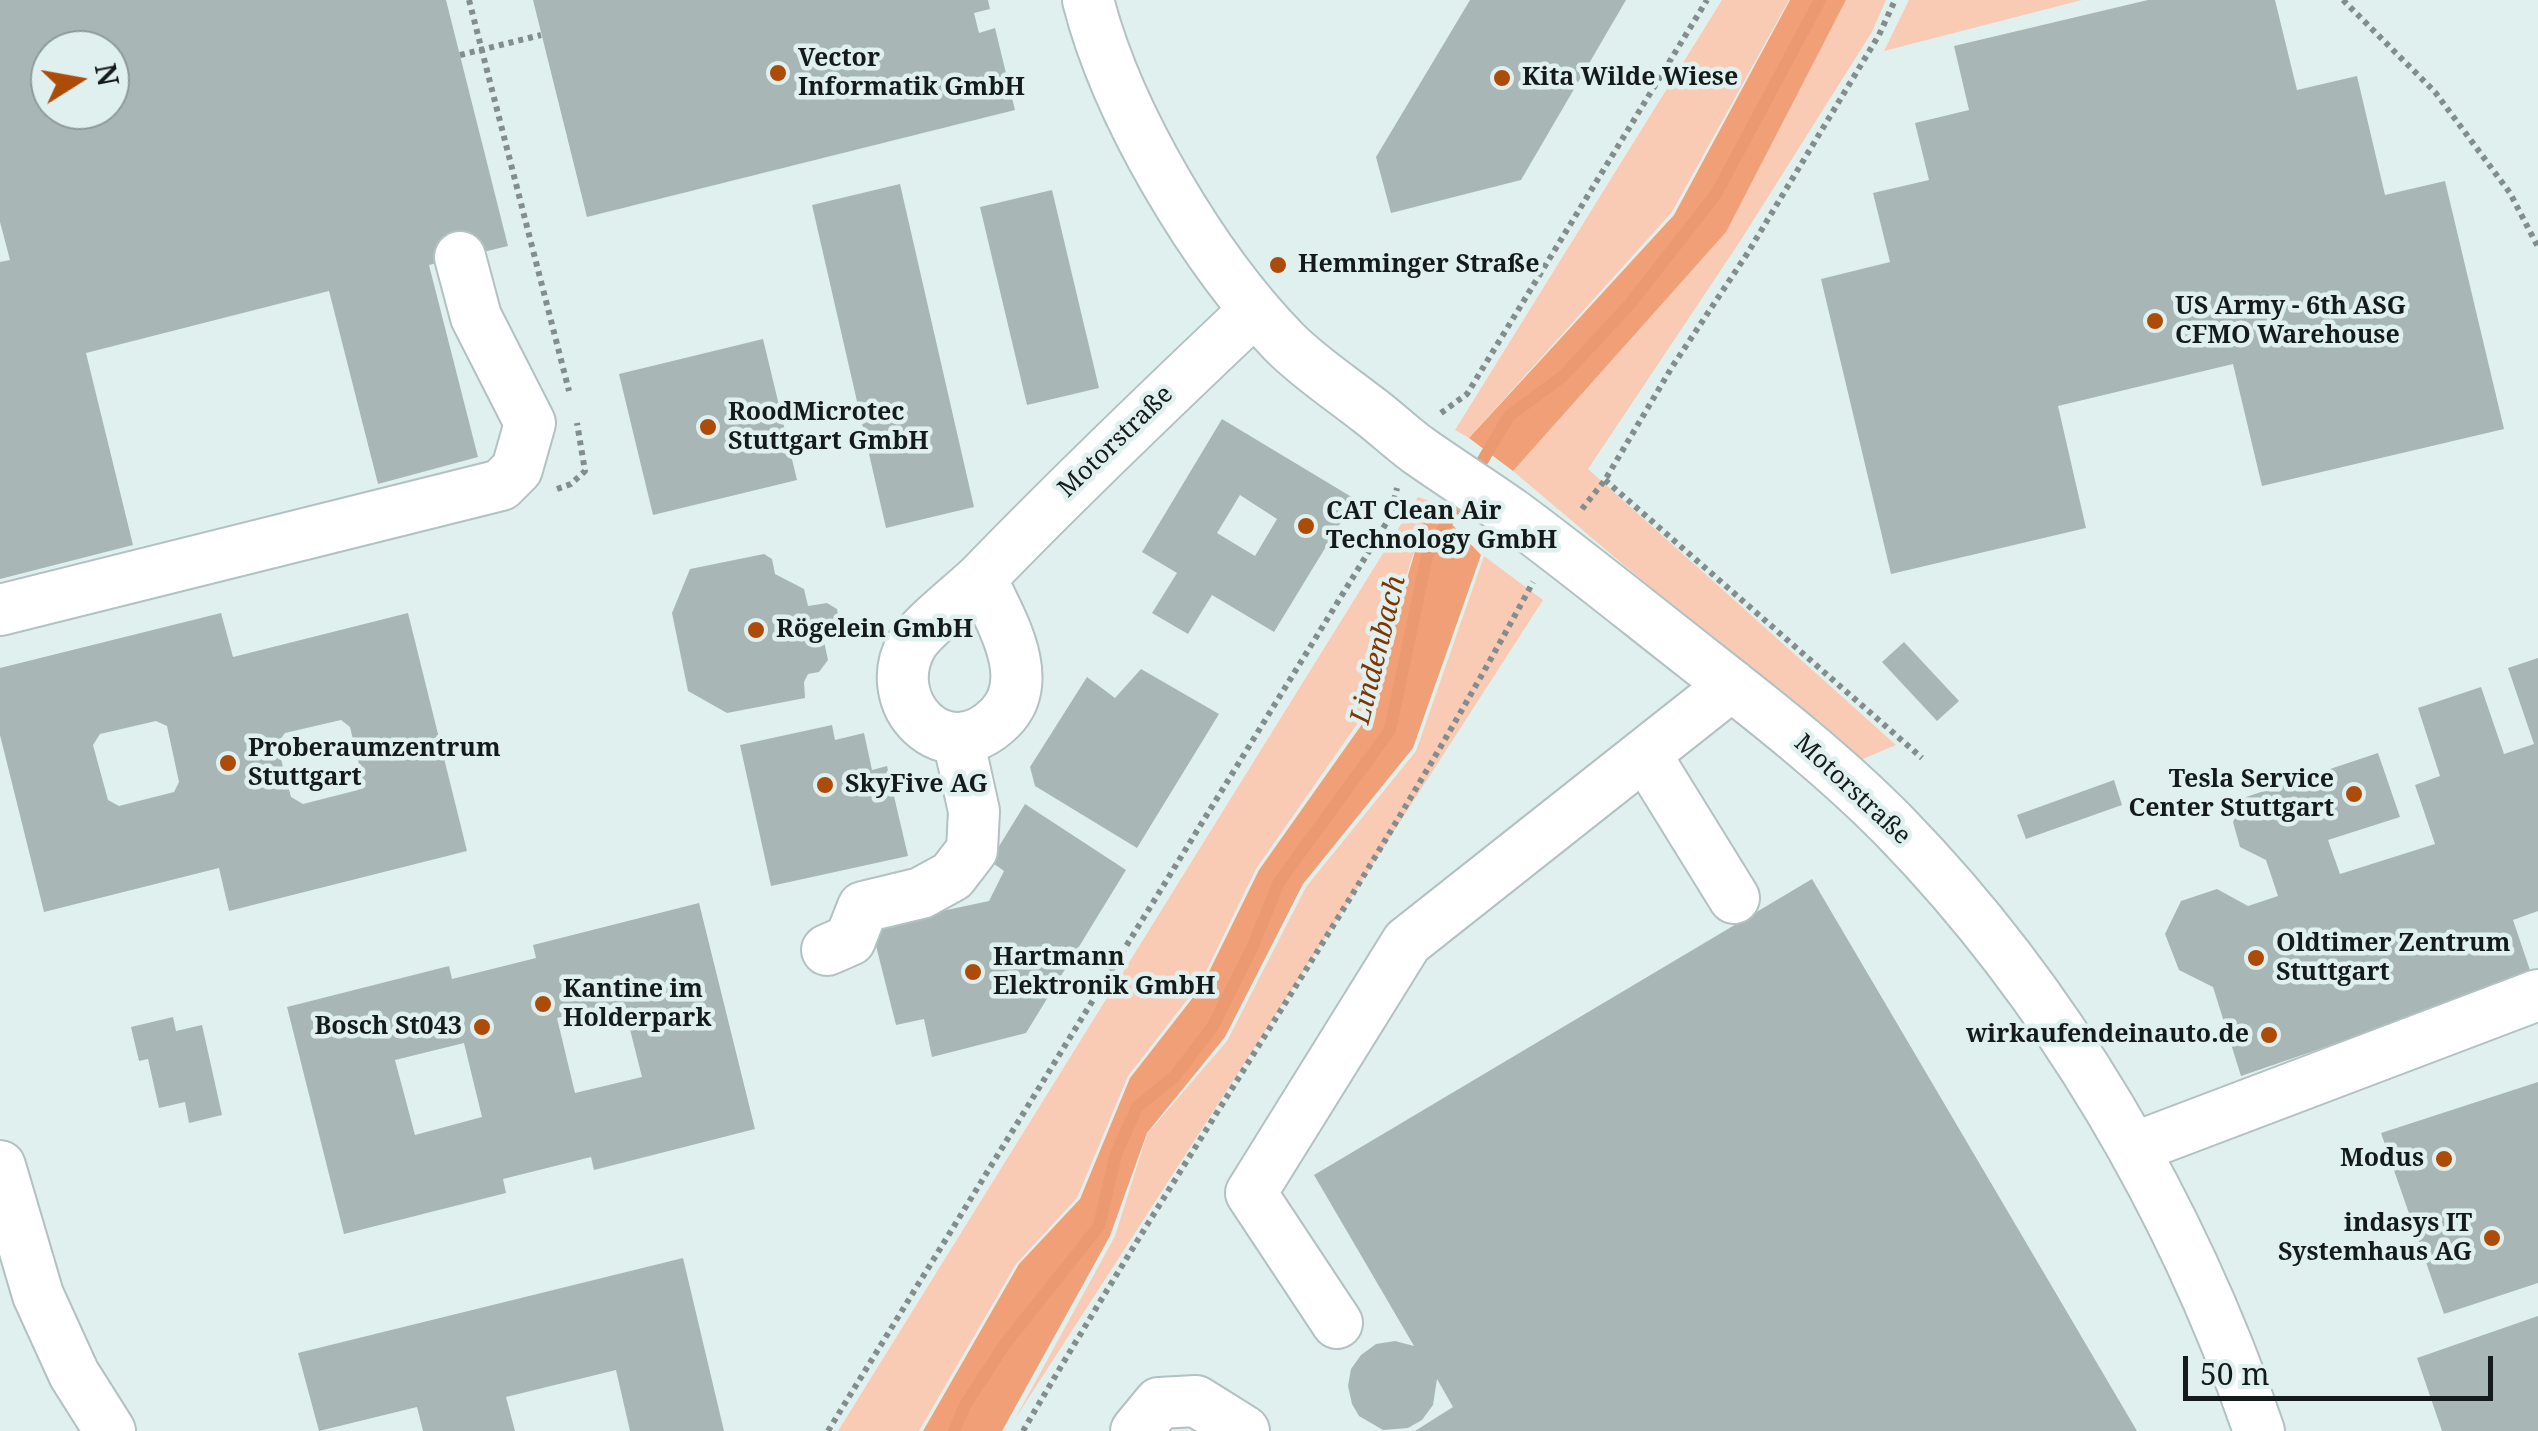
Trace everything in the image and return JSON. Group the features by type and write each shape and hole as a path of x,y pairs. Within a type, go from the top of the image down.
{"street":[{"name":"Motorstraße","path":"1088,0 1121,89 1156,162 1212,256 1288,346 1428,456 1554,545 1798,738 1893,824 1987,931 2066,1042 2134,1148 2180,1237 2232,1356 2259,1431"},
{"path":"0,610 501,485 517,469 530,423 476,318 460,258"},
{"name":"Motorstraße","path":"958,740 937,735 920,724 909,706 902,675 913,643 1061,494 1255,310"},
{"path":"828,950 850,940 864,907 921,893 952,876 972,850 974,811 958,740 982,733 1002,716 1016,694 1016,666 1007,636 981,578"},
{"path":"1337,1323 1251,1193 1407,942 1732,685"},
{"path":"1645,754 1734,898"},
{"path":"2134,1148 2538,996"},
{"path":"0,1166 38,1295 74,1374 110,1431"},
{"path":"1136,1431 1159,1403 1196,1401 1244,1431"}],"path":[{"path":"469,0 569,392"},
{"path":"828,1431 1390,516 1396,491 1428,456 1442,412 1466,394 1708,0"},
{"path":"1023,1431 1099,1301 1334,926 1554,545 1605,480 1758,237 1879,34 1895,0"},
{"path":"2343,0 2436,92 2510,193 2538,247"},
{"path":"460,55 542,36"},
{"path":"501,485 548,492 571,484 585,471 574,411"},
{"path":"1605,480 1922,758"}],"shaded area":[{"path":"1722,0 1789,0 1672,212 1469,438 1455,430"},
{"path":"1790,0 1846,0 1726,232 1513,471 1469,438 1674,215"},
{"path":"1846,0 1886,0 1872,32 1739,243 1588,469 1896,745 1856,762 1513,471 1725,232"},
{"path":"1909,0 2082,0 1884,51"},
{"path":"1418,497 1430,501 1362,717 1256,869 1201,982 1128,1076 1077,1198 1016,1264 919,1431 838,1431"},
{"path":"1430,501 1481,555 1413,748 1303,884 1225,1037 1147,1133 1110,1236 1002,1431 923,1431 1019,1264 1080,1199 1130,1078 1202,986 1259,870 1365,720"},
{"path":"1484,556 1543,600 1015,1419 1115,1236 1147,1134 1227,1041 1306,887 1416,751"}],"building":[{"path":"0,0 446,0 508,246 429,265 478,457 378,484 329,291 86,353 133,545 0,579 0,262 10,260 0,222"},
{"name":"Vector Informatik GmbH","path":"533,0 988,0 990,9 974,13 979,33 995,28 1015,110 587,217"},
{"name":"Kita Wilde Wiese","path":"1470,0 1626,0 1521,180 1391,213 1376,157"},
{"name":"US Army - 6th ASG CFMO Warehouse","path":"2148,0 2275,0 2297,90 2357,76 2385,195 2445,181 2504,429 2262,486 2233,364 2058,406 2086,528 1891,574 1821,279 1890,262 1873,193 1929,180 1915,123 1969,110 1954,46"},
{"path":"900,184 974,507 886,528 812,205"},
{"path":"1052,190 1099,388 1027,405 980,207"},
{"name":"RoodMicrotec Stuttgart GmbH","path":"763,339 797,480 653,515 619,374"},
{"name":"CAT Clean Air Technology GmbH","path":"1222,419 1355,499 1274,632 1212,595 1188,634 1152,613 1177,573 1142,552","holes":["1240,495 1277,519 1255,556 1217,533"]},
{"name":"Rögelein GmbH","path":"764,554 772,559 775,574 804,589 808,606 827,603 837,609 840,625 834,634 823,637 828,660 819,672 808,674 805,698 727,713 688,691 672,613 690,569"},
{"name":"Proberaumzentrum Stuttgart","path":"221,613 233,657 408,613 467,851 229,911 219,868 44,912 0,735 0,668","holes":["341,720 350,727 363,781 358,790 303,804 291,797 277,744 285,733","156,721 167,726 179,782 174,792 119,806 108,800 93,745 100,734"]},
{"path":"1904,642 1959,701 1937,721 1882,662"},
{"path":"2538,658 2538,911 2513,920 2532,976 2241,1076 2213,987 2179,970 2165,934 2181,901 2217,889 2248,906 2278,896 2266,860 2240,847 2233,822 2246,797 2378,753 2400,817 2328,840 2340,874 2435,844 2415,785 2440,776 2418,708 2481,687 2504,754 2534,744 2508,668"},
{"path":"1141,669 1219,714 1137,848 1035,786 1030,767 1087,677 1115,698"},
{"path":"832,725 835,740 864,733 872,770 887,766 908,856 771,886 740,745"},
{"path":"2114,780 2122,805 2026,839 2017,815"},
{"name":"Hartmann Elektronik GmbH","path":"1025,804 1126,870 1026,1033 932,1057 924,1019 896,1025 871,926 989,901 1004,871 990,861"},
{"path":"1812,879 2137,1431 1415,1431 1453,1407 1437,1379 1433,1405 1422,1420 1408,1428 1383,1430 1359,1416 1348,1386 1351,1369 1361,1355 1376,1344 1395,1341 1414,1346 1314,1175"},
{"path":"699,903 755,1129 594,1170 591,1157 503,1179 506,1193 344,1234 287,1007 449,966 452,979 536,958 533,945","holes":["623,1002 642,1077 575,1093 557,1018","464,1043 482,1117 415,1135 395,1060"]},
{"path":"173,1017 176,1031 202,1025 222,1115 189,1123 185,1102 159,1108 148,1059 139,1061 131,1027"},
{"path":"2538,1082 2538,1283 2444,1314 2381,1133"},
{"path":"683,1258 724,1431 630,1431 616,1370 506,1397 515,1431 423,1431 417,1407 319,1431 298,1353"},
{"path":"2538,1316 2538,1431 2442,1431 2417,1358"}],"waterway":[{"name":"Lindenbach","path":"1474,475 1509,416 1563,376 1629,305 1716,194 1820,0"},
{"name":"Lindenbach","path":"954,1431 965,1405 1005,1344 1099,1226 1116,1154 1137,1107 1175,1076 1213,1026 1253,946 1279,882 1390,730 1427,556 1464,493"}],"place":[{"name":"Vector Informatik GmbH","path":"778,73"},
{"name":"Kita Wilde Wiese","path":"1502,78"},
{"name":"Hemminger Straße","path":"1278,265"},
{"name":"US Army - 6th ASG CFMO Warehouse","path":"2155,321"},
{"name":"RoodMicrotec Stuttgart GmbH","path":"708,427"},
{"name":"CAT Clean Air Technology GmbH","path":"1306,526"},
{"name":"Rögelein GmbH","path":"756,630"},
{"name":"Proberaumzentrum Stuttgart","path":"228,763"},
{"name":"SkyFive AG","path":"825,785"},
{"name":"Tesla Service Center Stuttgart","path":"2354,794"},
{"name":"Oldtimer Zentrum Stuttgart","path":"2256,958"},
{"name":"Hartmann Elektronik GmbH","path":"973,972"},
{"name":"Kantine im Holderpark","path":"543,1004"},
{"name":"Bosch St043","path":"482,1027"},
{"name":"wirkaufendeinauto.de","path":"2269,1035"},
{"name":"Modus","path":"2444,1159"},
{"name":"indasys IT Systemhaus AG","path":"2492,1238"}]}
